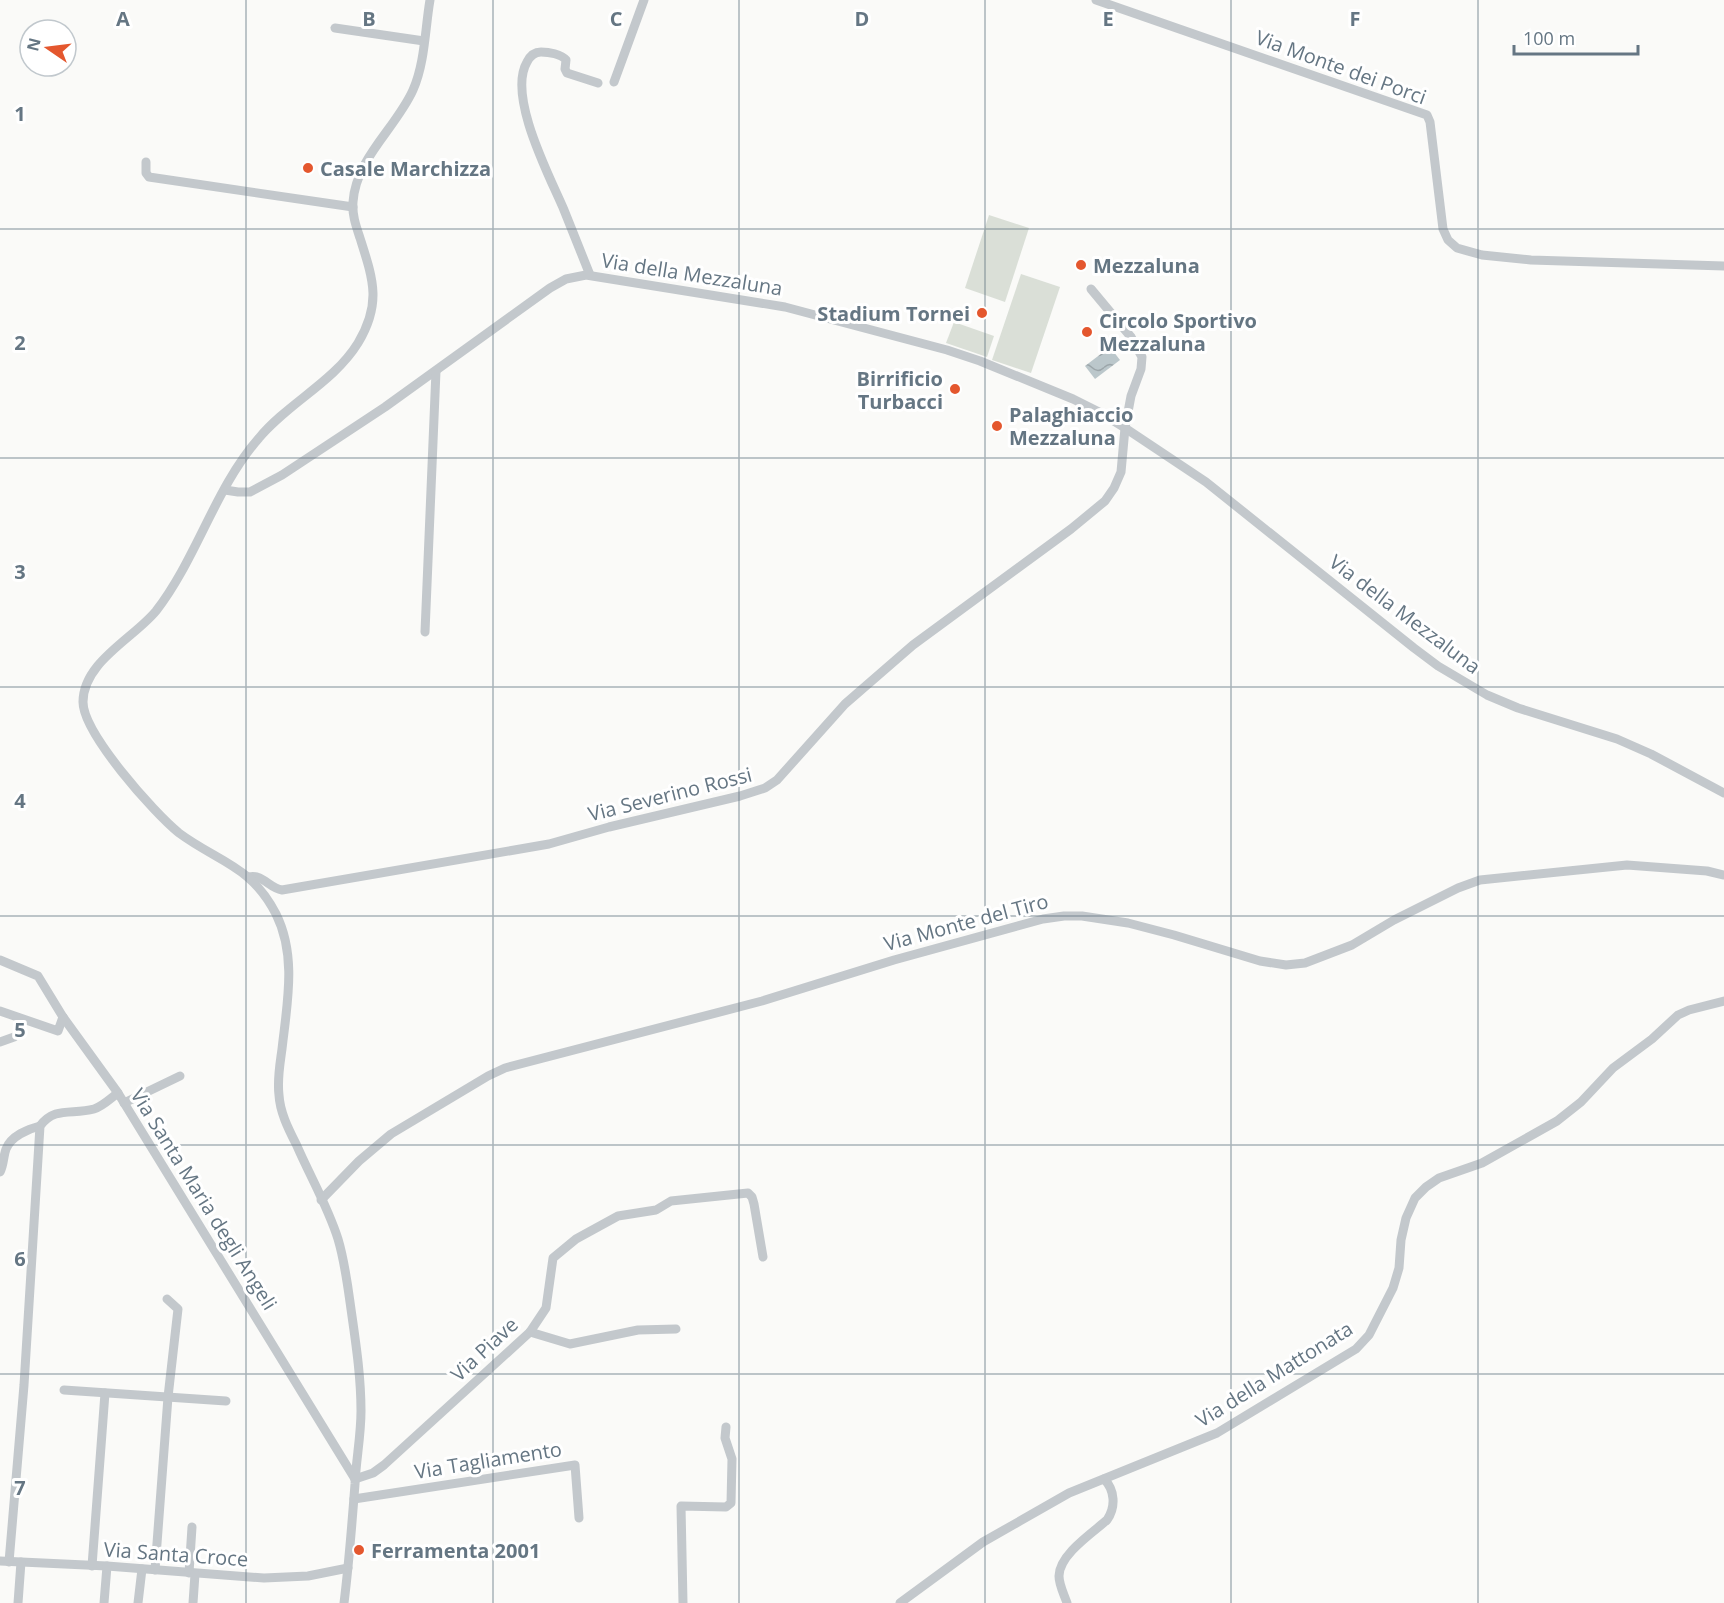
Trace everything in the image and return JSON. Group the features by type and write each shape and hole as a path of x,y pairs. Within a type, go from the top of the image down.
{"street":[{"path":"344,1603 360,1427 358,1356 342,1254 335,1231 286,1122 279,1098 289,978 286,943 276,914 258,886 232,864 188,839 157,814 96,736 83,707 85,688 95,670 110,652 138,630 156,610 183,570 225,490 260,436 340,366 363,334 372,305 374,286 356,224 353,207 356,186 363,169 412,92 417,77 430,0"},
{"path":"614,82 644,0"},
{"name":"Via Monte dei Porci","path":"1096,0 1427,116 1430,122 1443,229 1448,240 1456,248 1482,255 1531,260 1724,266"},
{"path":"335,28 424,41"},
{"path":"590,275 531,133 524,106 522,79 529,58 543,52 563,57 566,60 567,73 598,83"},
{"path":"146,162 146,173 149,177 353,207"},
{"name":"Via della Mezzaluna","path":"225,490 245,492 262,487 315,455 550,288 568,279 590,275 785,307 980,361 1067,396 1099,412 1206,482 1414,648 1469,686 1518,708 1586,728 1651,753 1724,793"},
{"path":"1090,289 1131,337 1142,357 1141,369 1131,396 1125,428"},
{"path":"425,632 436,371"},
{"name":"Via Severino Rossi","path":"249,877 260,877 273,887 282,890 385,873 549,844 609,827 735,798 765,788 777,780 850,698 913,645 1071,529 1105,501 1121,472 1125,428"},
{"name":"Via Monte del Tiro","path":"321,1200 359,1161 391,1134 496,1072 762,1001 894,960 1043,919 1074,916 1128,923 1185,938 1239,956 1286,965 1305,963 1335,952 1458,888 1480,880 1627,865 1707,871 1724,875"},
{"name":"Via Santa Maria degli Angeli","path":"0,960 38,975 63,1017 118,1093 355,1479"},
{"name":"Via della Mattonata","path":"900,1603 983,1542 1068,1493 1217,1433 1359,1347 1369,1335 1393,1288 1399,1268 1401,1240 1406,1218 1415,1198 1426,1187 1439,1178 1482,1163 1557,1121 1581,1102 1613,1068 1652,1039 1678,1015 1724,1001"},
{"path":"0,1011 58,1031 63,1017"},
{"path":"0,1042 14,1037"},
{"path":"124,1103 180,1076"},
{"path":"5,1561 24,1385 40,1126 47,1117 54,1113 96,1109 118,1093"},
{"path":"0,1172 6,1147 29,1128 40,1126"},
{"name":"Via Piave","path":"355,1479 373,1473 387,1463 530,1332 546,1308 554,1258 576,1239 618,1216 656,1210 672,1201 748,1193 754,1204 763,1257"},
{"path":"155,1570 168,1397 178,1309 167,1299"},
{"path":"530,1332 570,1344 638,1330 676,1329"},
{"path":"63,1390 226,1401"},
{"path":"92,1566 105,1393"},
{"path":"684,1603 681,1506 726,1508 731,1503 732,1459 725,1438 726,1427"},
{"name":"Via Tagliamento","path":"354,1499 575,1465 579,1518"},
{"path":"1067,1603 1059,1578 1060,1566 1109,1517 1113,1497 1110,1485 1104,1479"},
{"path":"192,1527 193,1603"},
{"name":"Via Santa Croce","path":"5,1561 264,1578 308,1576 348,1568"},
{"path":"18,1603 21,1562"},
{"path":"104,1603 107,1566"},
{"path":"138,1603 142,1569"}],"shaded area":[{"path":"989,215 1029,228 1005,302 965,288"},
{"path":"1021,274 1060,287 1031,373 992,360"},
{"path":"954,322 994,336 987,357 946,343"}],"water":[{"path":"1110,347 1120,360 1095,379 1085,366"}],"place":[{"name":"Casale Marchizza","path":"308,168"},
{"name":"Mezzaluna","path":"1081,265"},
{"name":"Stadium Tornei","path":"982,313"},
{"name":"Circolo Sportivo Mezzaluna","path":"1087,332"},
{"name":"Birrificio Turbacci","path":"955,389"},
{"name":"Palaghiaccio Mezzaluna","path":"997,426"},
{"name":"Ferramenta 2001","path":"359,1550"}]}
